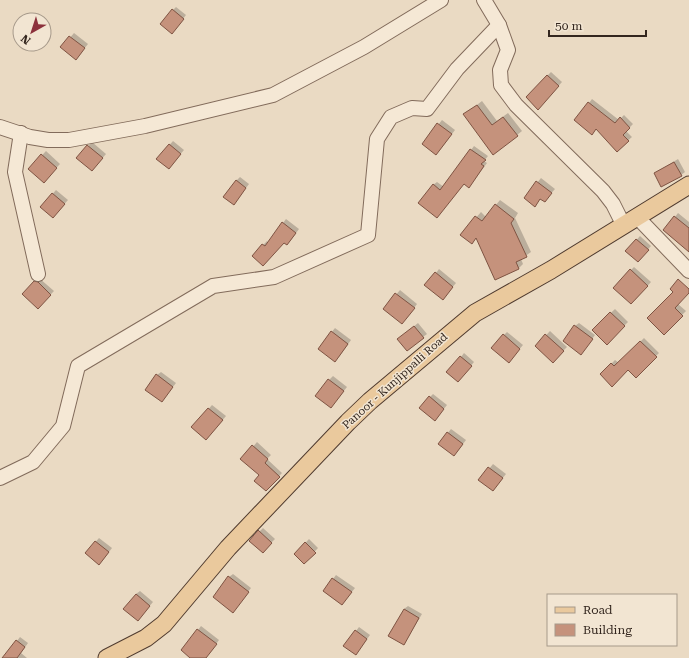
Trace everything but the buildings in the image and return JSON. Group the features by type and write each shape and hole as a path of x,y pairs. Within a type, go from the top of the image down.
{"main road":[{"name":"Panoor - Kunjippalli Road","path":"107,658 146,638 164,624 228,548 348,422 427,352 475,313 551,270 689,185"}],"street":[{"path":"0,127 21,134 48,140 69,140 145,126 273,95 364,47 441,0"},
{"path":"484,0 499,25 508,50 500,70 501,84 516,105 603,191 613,204 631,222 689,271"},
{"path":"0,478 33,462 63,426 78,366 213,286 274,277 368,235 377,139 391,117 412,108 427,109 457,69 499,25"},
{"path":"21,134 15,172 38,274"}]}
